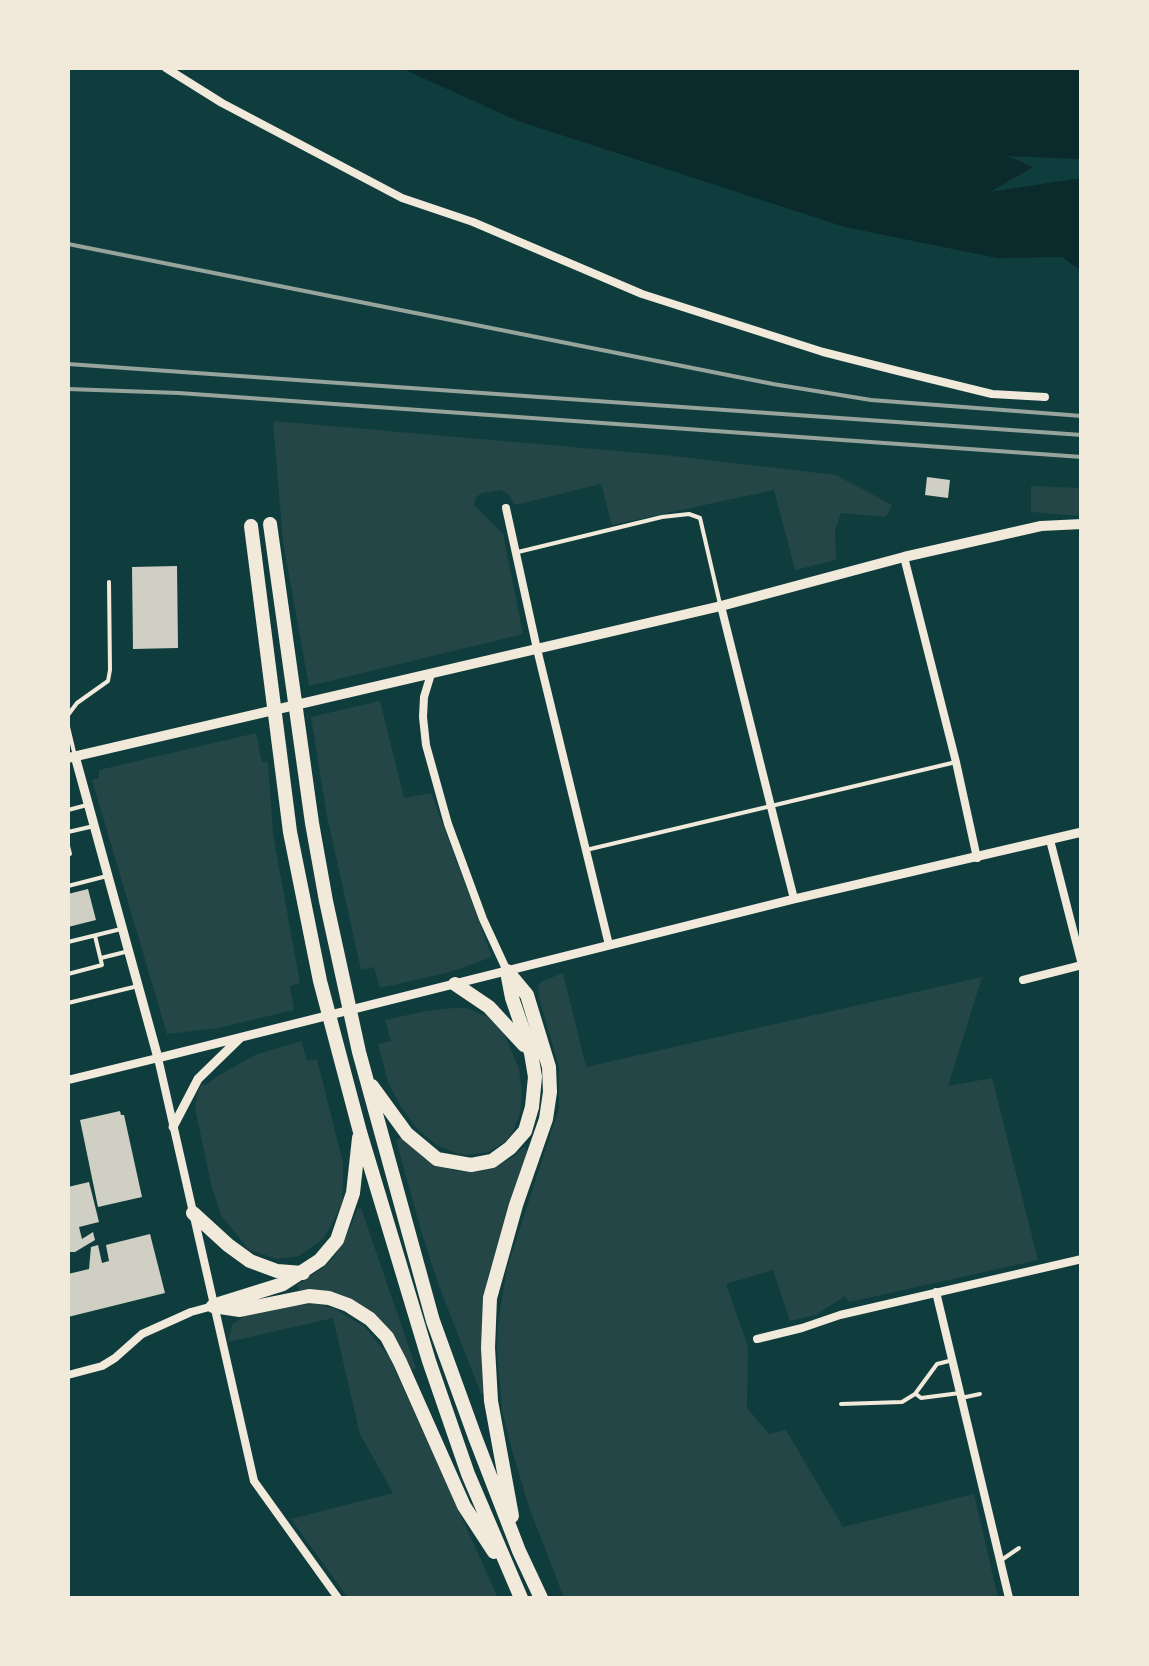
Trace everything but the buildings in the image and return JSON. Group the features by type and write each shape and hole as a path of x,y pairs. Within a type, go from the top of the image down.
{"highway":[{"path":"270,524 302,761 326,901 365,1077 433,1321 540,1598"},
{"path":"251,526 290,832 320,980 428,1361 468,1474 518,1592"},
{"path":"365,1077 407,1134 436,1159 471,1166 492,1161 510,1148 524,1131 532,1107 535,1077 507,971"},
{"path":"507,971 527,995 549,1067 550,1092 546,1119 490,1298 491,1401 519,1551"},
{"path":"455,984 489,1007 531,1053"},
{"path":"213,1306 283,1284 304,1273 337,1240 353,1194 360,1132"},
{"path":"194,1213 250,1261 276,1271 304,1273"},
{"path":"213,1306 240,1310 308,1296 348,1304 370,1318 400,1362 464,1506 518,1592"}],"main road":[{"path":"71,758 721,606 1041,526 1082,524"}],"street":[{"path":"166,68 238,112 402,198 473,222 642,294 879,367 992,394 1046,397"},
{"path":"506,508 609,945"},
{"path":"904,558 978,858"},
{"path":"721,606 794,899"},
{"path":"430,674 424,697 426,745 448,824 507,971"},
{"path":"71,758 88,804 158,1058 254,1481 338,1598"},
{"path":"68,1080 794,899 1082,832"},
{"path":"1023,980 1082,964 1050,840"},
{"path":"173,1126 198,1079 242,1036"},
{"path":"757,1338 1082,1259"},
{"path":"936,1292 1009,1598"},
{"path":"68,1375 102,1366 142,1334 213,1306"}],"lane":[{"path":"518,552 662,516 689,514 700,518 721,606"},
{"path":"68,715 77,702 108,682 109,582"},
{"path":"68,727 71,758"},
{"path":"586,850 956,762"},
{"path":"68,810 88,804"},
{"path":"68,832 94,826"},
{"path":"68,846 68,854"},
{"path":"68,886 108,876"},
{"path":"68,942 122,929"},
{"path":"68,974 102,966 95,936"},
{"path":"101,958 128,951"},
{"path":"68,1003 138,986"},
{"path":"841,1404 902,1402 915,1394 937,1364 952,1361"},
{"path":"915,1394 921,1398 980,1394"},
{"path":"1000,1561 1019,1548"}],"shaded area":[{"path":"401,68 1081,68 1081,159 1007,156 1033,167 990,192 1081,178 1081,271 1062,257 997,258 845,227 518,121"},
{"path":"273,421 664,455 836,475 892,505 886,517 841,513 835,531 836,560 795,570 774,490 612,525 601,484 515,505 501,490 482,493 474,505 503,534 523,634 309,686 283,542"},
{"path":"1031,486 1081,488 1081,516 1031,512"},
{"path":"380,701 404,798 431,793 492,957 450,972 380,988 374,967 361,970 327,816 311,717"},
{"path":"256,733 262,762 268,762 273,834 300,983 290,986 294,1010 218,1028 167,1034 92,780 99,778 99,770"},
{"path":"563,973 586,1067 982,977 948,1086 992,1078 1038,1260 849,1302 845,1296 816,1315 790,1321 773,1270 726,1284 748,1347 747,1408 769,1434 786,1430 843,1527 974,1494 998,1598 564,1598 512,1450 502,1411 497,1348 507,1268 559,1108 559,1067 538,987"},
{"path":"467,1008 490,1018 504,1033 519,1069 522,1094 513,1132 488,1152 458,1154 437,1145 418,1130 388,1082 378,1044 391,1041 385,1020"},
{"path":"301,1041 307,1061 317,1059 343,1163 342,1201 323,1239 299,1256 277,1259 249,1250 221,1215 195,1108 202,1084 255,1055"},
{"path":"402,1137 425,1159 456,1171 491,1169 524,1147 528,1150 488,1276 484,1303 485,1392 481,1394 423,1237 396,1140"},
{"path":"361,1208 416,1368 410,1370 399,1347 329,1293 299,1290 297,1285 335,1256 357,1209"},
{"path":"317,1304 335,1309 365,1327 389,1357 498,1598 348,1598 291,1519 393,1493 360,1434 333,1318 228,1342 232,1325 244,1316"}],"railway":[{"path":"68,244 773,384 871,400 1082,416"},
{"path":"68,364 1082,435"},
{"path":"68,389 179,393 1082,457"}]}
